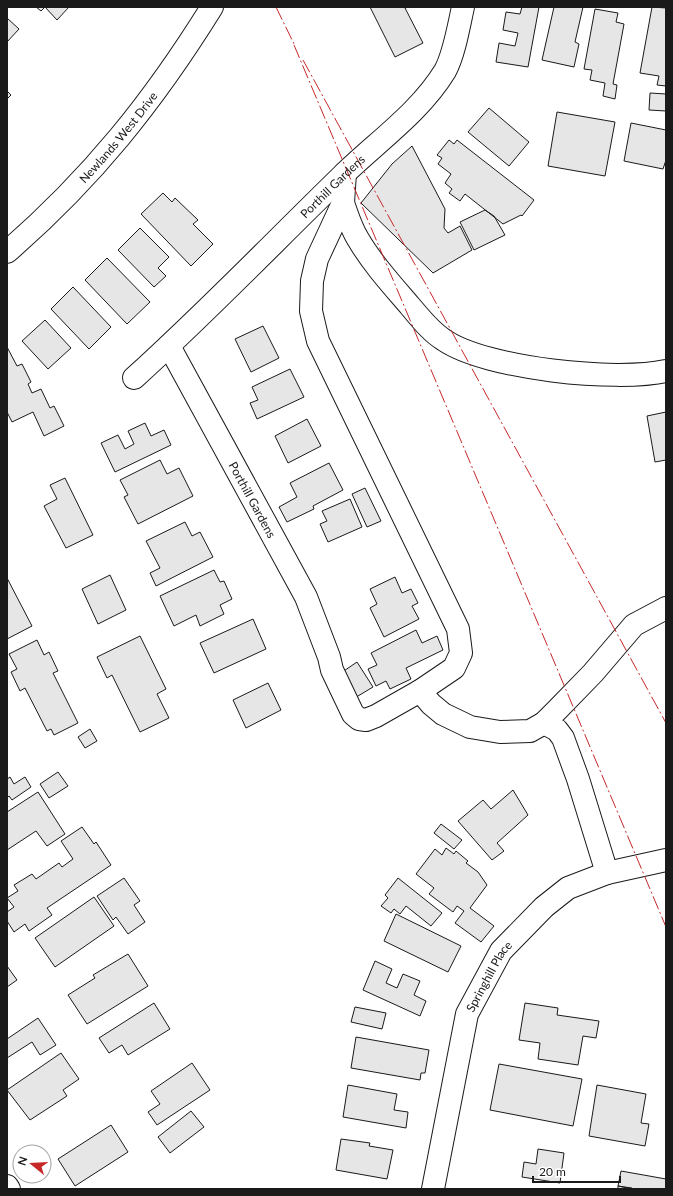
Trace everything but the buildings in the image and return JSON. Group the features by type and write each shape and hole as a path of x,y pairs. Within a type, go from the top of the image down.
{"street":[{"name":"Newlands West Drive","path":"7,252 44,220 109,150 139,114 182,55 212,7"},
{"name":"Porthill Gardens","path":"134,378 170,346 346,173 417,107 445,70 457,34 463,7"},
{"path":"346,173 343,203 357,238 386,278 422,320 444,341 478,356 529,367 623,375 666,371"},
{"name":"Porthill Gardens","path":"170,346 306,597 329,657 332,670 353,714 359,719 366,720 376,716 454,668 461,653 458,629 318,341 311,311 312,281 317,259 343,203"},
{"path":"420,690 431,704 443,714 477,729 500,732 530,731 544,723 593,673 634,624 666,608"},
{"path":"544,723 557,730 563,738 578,779 607,873"},
{"name":"Springhill Place","path":"433,1189 467,1014 501,951 544,907 568,888 607,873 666,860"}],"power":[{"path":"276,7 295,46"},
{"path":"294,45 666,927"},
{"path":"303,60 666,723"}]}
